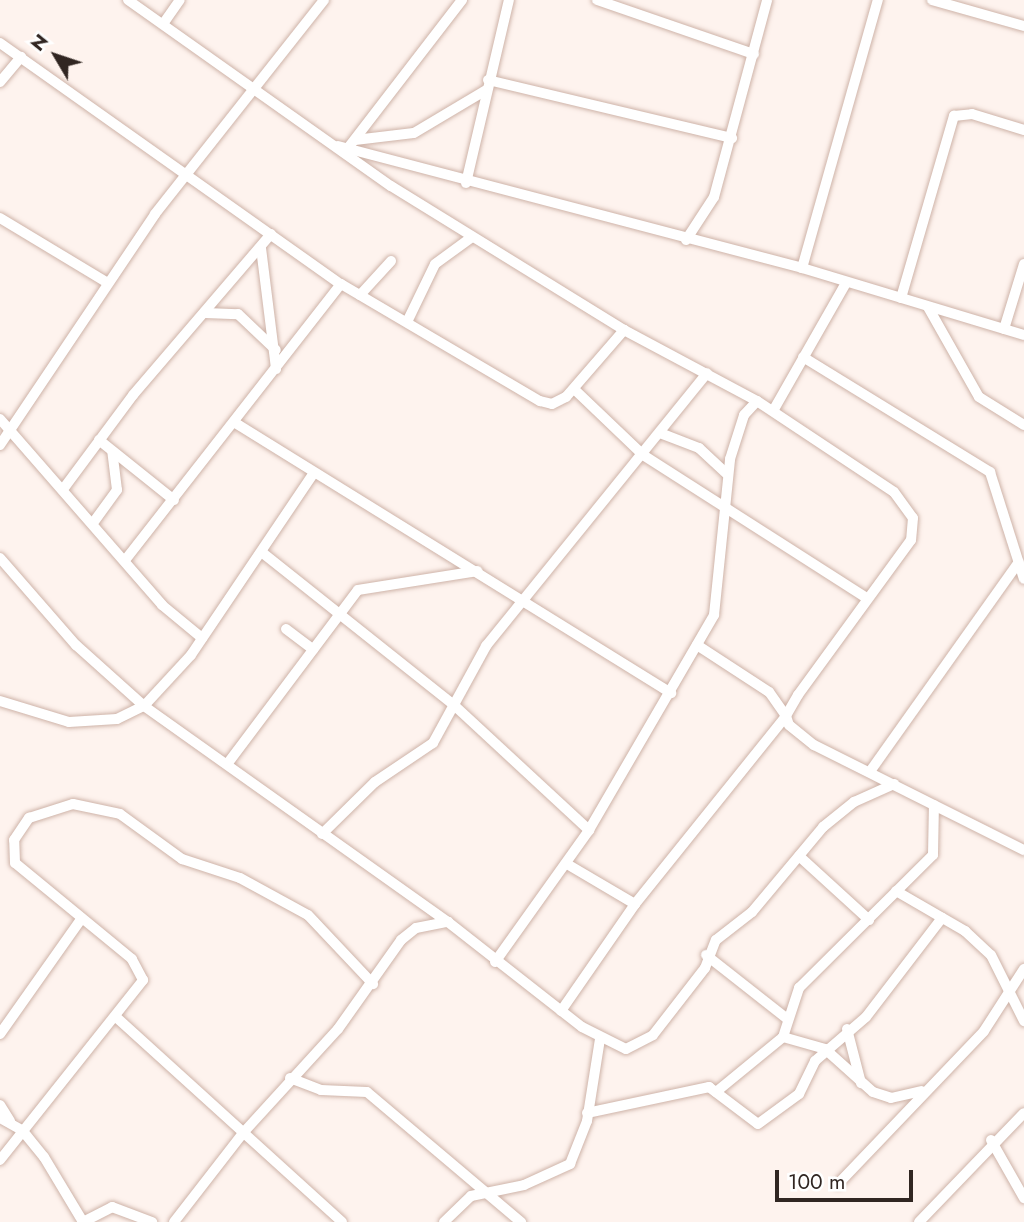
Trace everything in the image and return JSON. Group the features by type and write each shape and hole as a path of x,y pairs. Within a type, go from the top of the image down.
{"street":[{"path":"128,0 254,83 336,145 472,237 624,330 757,401 874,476 909,510 911,540 867,598 786,716 635,904 561,1011"},
{"path":"163,24 180,0"},
{"path":"0,445 106,282 254,83 324,0"},
{"path":"352,144 462,0"},
{"path":"466,183 509,0"},
{"path":"597,0 754,54"},
{"path":"686,240 714,197 767,0"},
{"path":"802,268 878,0"},
{"path":"932,0 1024,26"},
{"path":"0,43 341,284 545,404 559,402 574,389 624,330"},
{"path":"0,82 21,57"},
{"path":"336,145 414,133 487,85 732,138"},
{"path":"901,298 954,116 972,114 1024,130"},
{"path":"352,144 466,183 802,268 1024,335"},
{"path":"2,222 106,282"},
{"path":"64,488 99,440 271,234"},
{"path":"407,323 435,264 472,237"},
{"path":"261,248 276,350 276,369"},
{"path":"360,295 391,261"},
{"path":"1004,328 1024,264"},
{"path":"773,411 846,283"},
{"path":"126,559 237,424 341,284"},
{"path":"928,307 979,397 1008,421 1024,425"},
{"path":"205,313 238,314 276,350"},
{"path":"803,357 990,472 1024,579"},
{"path":"322,834 375,782 433,743 455,706 471,668 522,598 707,373"},
{"path":"574,389 643,454 867,598"},
{"path":"495,962 589,830 671,693 720,599 727,474 738,429 757,401"},
{"path":"0,419 126,559 162,605 202,638"},
{"path":"237,424 313,474 478,571 671,693"},
{"path":"660,433 699,448 727,474"},
{"path":"99,440 174,500"},
{"path":"93,523 117,490 112,451"},
{"path":"0,701 69,722 117,719 144,706 202,638 264,554 313,474"},
{"path":"264,554 340,609 455,706 589,830"},
{"path":"0,558 76,645 144,706 228,763 322,834 448,922 495,962 600,1039 626,1049 640,1046 696,981 706,956 841,811 894,784"},
{"path":"871,770 1019,562"},
{"path":"228,763 340,609 365,587 478,571"},
{"path":"286,629 313,649"},
{"path":"697,645 769,692 786,716 814,745 871,770 1024,850"},
{"path":"0,1160 143,980 141,970 27,878 12,850 18,828 29,818 73,804 110,810 182,859 240,878 308,915 373,984"},
{"path":"716,1092 783,1037 786,1018 799,989 933,855 934,805"},
{"path":"799,856 869,920"},
{"path":"566,863 635,904"},
{"path":"896,891 942,918 991,955 1009,998 1024,1021"},
{"path":"587,1113 686,1088 716,1092 758,1124 799,1094 825,1049 880,1001 942,918"},
{"path":"0,1034 81,919"},
{"path":"174,1222 243,1133 373,984 410,932 448,922"},
{"path":"706,956 786,1018"},
{"path":"838,1184 1009,998 1024,969"},
{"path":"116,1017 342,1222"},
{"path":"847,1028 861,1083"},
{"path":"783,1037 825,1049 861,1083 891,1098 927,1088"},
{"path":"444,1222 460,1203 486,1191 524,1185 570,1164 587,1113 600,1039"},
{"path":"290,1078 321,1090 367,1092 521,1222"},
{"path":"0,1105 5,1119 22,1130 61,1180 83,1222 117,1207 152,1222"},
{"path":"919,1222 991,1140 1024,1113"},
{"path":"991,1140 1024,1198"}]}
